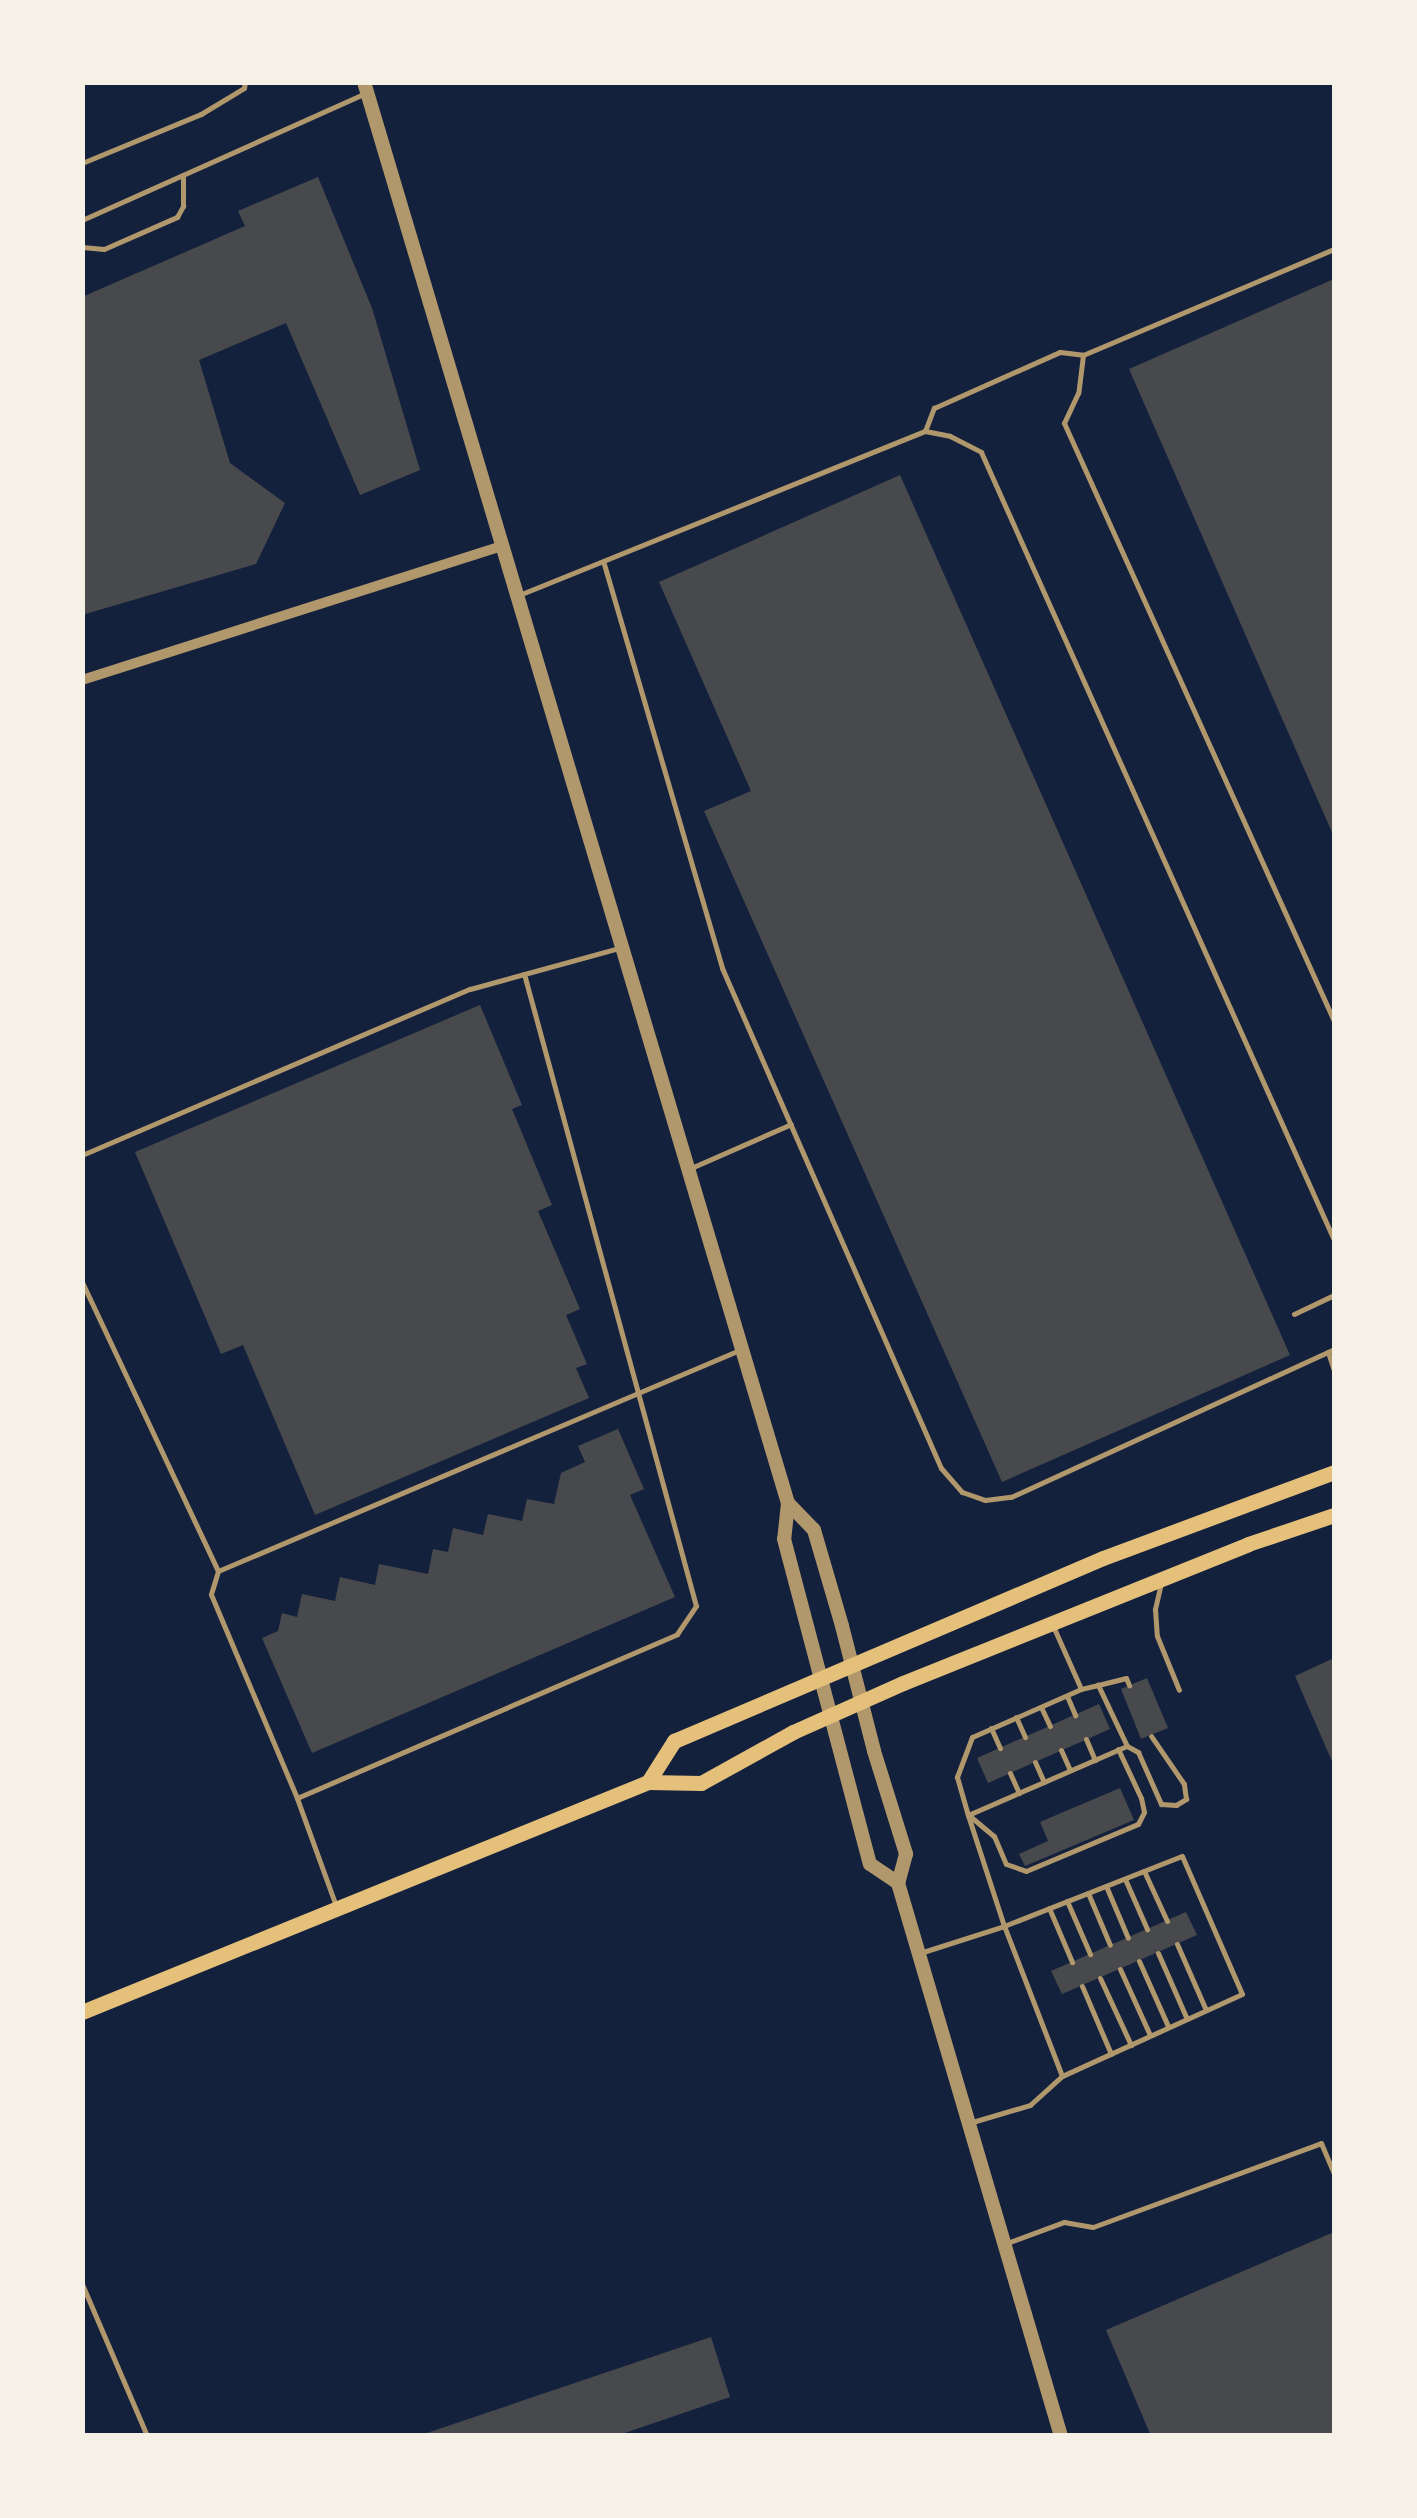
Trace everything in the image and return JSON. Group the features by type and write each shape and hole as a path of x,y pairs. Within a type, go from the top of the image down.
{"main road":[{"path":"648,1782 674,1740 1103,1558 1334,1472"},
{"path":"82,2012 648,1782 700,1782 828,1716 1162,1578 1334,1515"}],"street":[{"path":"365,88 788,1503 784,1540 870,1864 898,1884"},
{"path":"82,680 501,546"},
{"path":"788,1503 814,1530 860,1703 906,1854 898,1884 1060,2436"}],"lane":[{"path":"82,162 201,114 244,88 245,82"},
{"path":"82,220 365,88"},
{"path":"82,247 104,249 176,217 183,206 183,176"},
{"path":"925,431 934,408 1060,352 1083,354 1334,249"},
{"path":"1083,354 1078,393 1064,423 1334,1022"},
{"path":"516,596 604,564 925,431 950,436 981,452 1334,1240"},
{"path":"604,564 722,968 941,1468 962,1492 985,1500 1011,1497 1331,1350 1334,1371"},
{"path":"82,1156 470,989 622,947"},
{"path":"298,1798 678,1634 696,1606 524,974"},
{"path":"688,1169 790,1124"},
{"path":"82,1282 218,1571 211,1594 298,1798 337,1909"},
{"path":"1294,1314 1334,1295"},
{"path":"218,1571 742,1349"},
{"path":"1162,1578 1154,1609 1157,1636 1180,1690"},
{"path":"1052,1623 1081,1690"},
{"path":"1062,2076 1004,1926 957,1776 972,1736 1081,1690 1126,1678 1130,1685"},
{"path":"1098,1685 1126,1746 1138,1752 1161,1804 1176,1805 1186,1800 1184,1784 1151,1736"},
{"path":"1067,1696 1075,1715"},
{"path":"1041,1707 1050,1726"},
{"path":"1016,1717 1024,1737"},
{"path":"992,1728 1000,1748"},
{"path":"1086,1739 1094,1760"},
{"path":"968,1815 1126,1746"},
{"path":"968,1815 994,1836 1006,1864 1026,1872 1138,1824 1144,1812 1118,1749"},
{"path":"1061,1750 1070,1770"},
{"path":"1035,1762 1044,1782"},
{"path":"1010,1773 1019,1793"},
{"path":"918,1954 1004,1926 1182,1856 1242,1994 1062,2076 1030,2105 968,2124"},
{"path":"1144,1871 1166,1921"},
{"path":"1125,1879 1147,1929"},
{"path":"1106,1886 1128,1938"},
{"path":"1088,1893 1110,1946"},
{"path":"1067,1901 1090,1954"},
{"path":"1049,1908 1072,1962"},
{"path":"1177,1944 1206,2010"},
{"path":"1158,1953 1187,2020"},
{"path":"1139,1960 1169,2028"},
{"path":"1120,1969 1150,2036"},
{"path":"1100,1978 1131,2045"},
{"path":"1082,1986 1111,2054"},
{"path":"1004,2244 1064,2222 1093,2227 1321,2143 1334,2173"},
{"path":"82,2284 147,2436"}],"building":[{"path":"318,177 372,308 420,470 360,495 286,323 199,360 230,463 285,503 256,564 82,615 82,297 245,226 238,211"},
{"path":"1334,279 1334,837 1129,369"},
{"path":"900,475 1290,1355 1002,1482 704,811 751,791 659,582"},
{"path":"480,1005 522,1105 512,1109 552,1205 538,1211 580,1309 566,1315 587,1364 576,1368 589,1398 315,1515 243,1345 221,1354 135,1152"},
{"path":"618,1429 644,1489 630,1495 675,1597 312,1753 262,1638 278,1631 282,1613 297,1617 302,1594 335,1601 340,1577 375,1585 379,1564 428,1574 433,1549 448,1552 453,1528 483,1535 488,1514 522,1521 527,1499 554,1504 561,1473 585,1462 578,1446"},
{"path":"1334,1658 1334,1766 1295,1676"},
{"path":"1147,1678 1168,1728 1141,1739 1121,1689"},
{"path":"1099,1704 1110,1729 988,1783 977,1758"},
{"path":"1120,1788 1134,1820 1025,1866 1019,1854 1048,1841 1040,1822"},
{"path":"1186,1912 1197,1935 1062,1994 1051,1971"},
{"path":"1334,2232 1334,2436 1151,2436 1106,2330"},
{"path":"711,2337 730,2397 616,2436 418,2436"}]}
